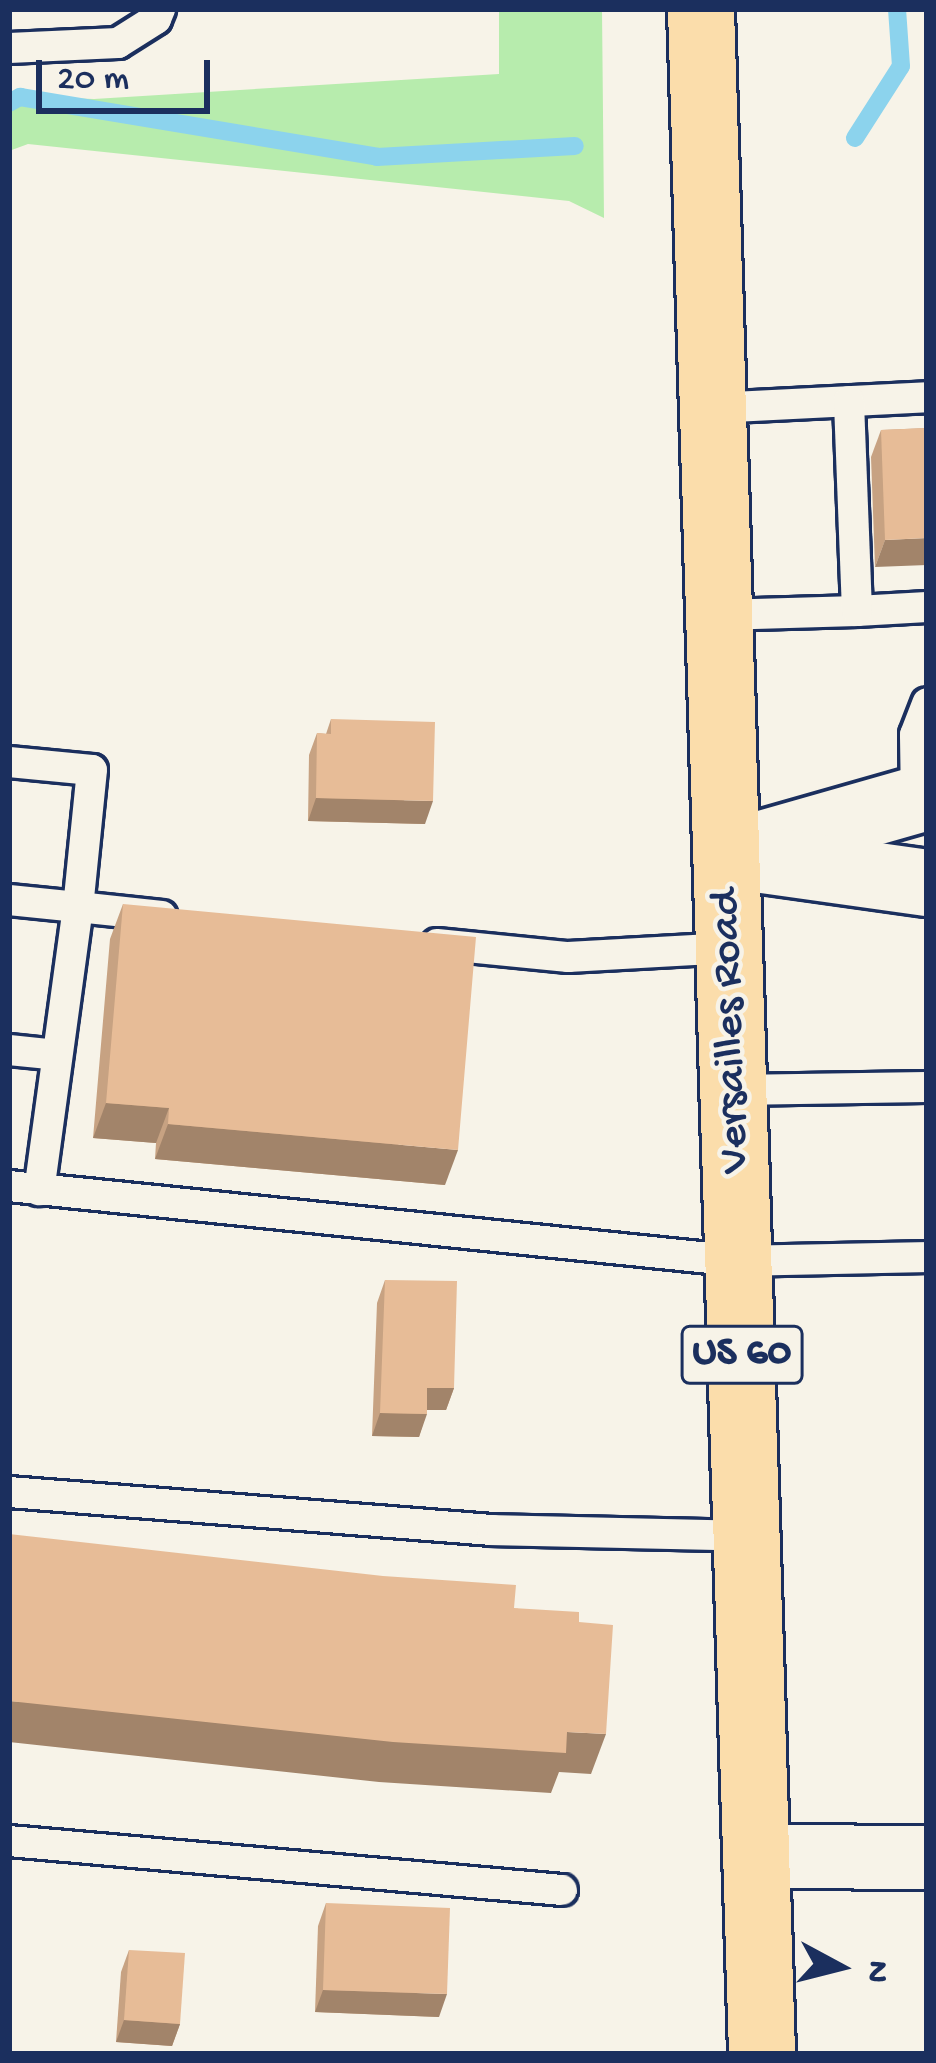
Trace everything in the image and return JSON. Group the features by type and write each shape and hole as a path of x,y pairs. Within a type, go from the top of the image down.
{"main road":[{"name":"Versailles Road","path":"701,9 762,2054"}],"street":[{"path":"728,854 921,798"},
{"path":"728,854 927,883"},
{"path":"756,1856 927,1857"}],"lane":[{"path":"9,48 118,43 156,19 160,9"},
{"path":"713,408 927,398"},
{"path":"849,401 856,610"},
{"path":"720,615 927,607"},
{"path":"921,798 915,735 927,703"},
{"path":"9,762 92,770 57,1055 24,1188 739,1261 927,1257"},
{"path":"9,901 195,919"},
{"path":"405,940 568,957 730,948"},
{"path":"9,1050 57,1055"},
{"path":"734,1090 927,1087"},
{"path":"9,1492 492,1530 747,1536"},
{"path":"9,1841 562,1890"}],"green space":[{"path":"499,9 602,9 604,218 569,201 28,144 9,151 9,96 94,99 499,74"}],"building":[{"path":"927,428 927,538 885,540 881,430"},
{"path":"331,719 435,722 433,801 316,798 317,733 331,734"},
{"path":"123,904 476,937 458,1150 168,1124 169,1108 106,1103"},
{"path":"385,1280 457,1281 454,1388 427,1388 427,1414 380,1413"},
{"path":"9,1534 383,1576 516,1585 514,1608 579,1612 579,1622 613,1625 606,1734 567,1732 566,1753 393,1742 9,1701"},
{"path":"326,1903 450,1908 447,1994 323,1990"},
{"path":"129,1950 185,1953 180,2024 124,2020"}],"waterway":[{"path":"855,138 901,66 897,9"},
{"path":"9,103 20,97 377,157 575,146"}]}
